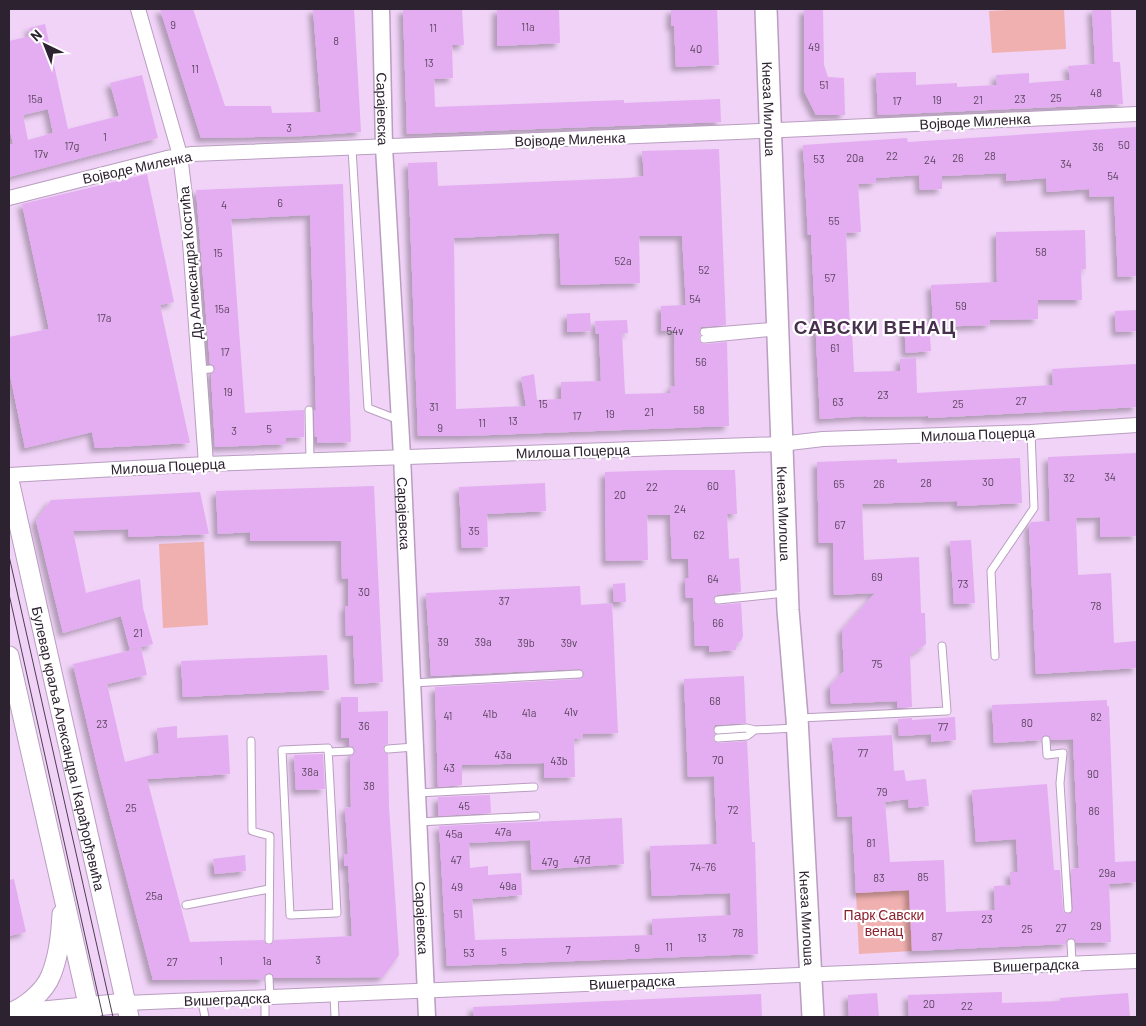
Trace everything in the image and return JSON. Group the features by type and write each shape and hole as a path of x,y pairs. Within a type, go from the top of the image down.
{"main road":[{"name":"Кнеза Милоша","path":"766,9 781,444 813,1017"},
{"name":"Булевар краља Александра I Карађорђевића","path":"9,480 127,1010"},
{"path":"9,656 90,1012"},
{"path":"9,1014 22,1007 37,994 51,976 60,938 62,888"},
{"path":"9,1014 127,1010"},
{"path":"111,1017 127,1010"}],"street":[{"name":"Др Александра Костића","path":"138,9 180,155 194,227 205,370 206,464"},
{"name":"Сарајевска","path":"381,9 384,147 402,456 427,1017"},
{"name":"Војводе Миленка","path":"9,198 180,155 1137,114"},
{"name":"Милоша Поцерца","path":"9,475 402,456 781,444 823,439 1031,432 1137,425"},
{"name":"Вишеградска","path":"127,1010 267,998 1137,961"}],"lane":[{"path":"352,148 368,408 400,420"},
{"path":"704,335 777,329"},
{"path":"309,410 310,460"},
{"path":"995,656 991,571 1034,508 1031,432"},
{"path":"718,600 788,592"},
{"path":"718,734 747,728 755,730 797,723 946,711 942,646"},
{"path":"412,683 579,674"},
{"path":"1046,740 1047,754 1063,754 1060,783 1068,909"},
{"path":"251,741 252,831 270,836 269,940"},
{"path":"328,748 329,754 337,913 290,915 282,750 328,748"},
{"path":"388,751 415,750"},
{"path":"329,754 350,753"},
{"path":"417,793 534,787"},
{"path":"418,822 536,816"},
{"path":"186,906 270,889"},
{"path":"1071,943 1072,963"},
{"path":"265,1017 269,978"},
{"path":"334,995 335,1017"},
{"path":"203,1007 204,1017"}],"green space":[{"path":"1064,9 1066,49 992,53 989,11"},
{"path":"204,542 208,625 163,628 159,544"},
{"name":"Парк Савски венац","path":"910,890 912,951 859,954 856,893"}],"building":[{"path":"160,9 193,9 225,106 271,106 272,113 321,112 313,9 354,9 361,132 304,136 201,138"},
{"path":"403,9 462,9 464,45 452,45 453,78 434,79 435,107 624,100 624,103 720,99 721,122 407,134"},
{"path":"497,9 559,9 560,43 497,46"},
{"path":"671,9 717,9 719,65 676,67 674,26 671,26"},
{"path":"804,9 823,9 824,65 828,77 844,78 845,115 816,115 804,91"},
{"path":"1092,9 1111,9 1113,62 1120,62 1123,104 878,115 876,73 916,72 916,85 957,83 957,87 997,85 996,75 1029,73 1029,83 1070,80 1068,66 1095,64"},
{"path":"45,24 68,129 119,116 110,83 142,75 158,138 9,177 9,145 13,144 9,126 9,41 31,36 29,28","holes":["48,109 53,133 28,140 23,115"]},
{"path":"1137,127 1137,276 1118,277 1114,196 1090,197 1089,189 1047,192 1046,178 1006,181 1006,173 942,176 942,189 920,190 919,175 876,178 876,183 858,184 861,232 846,233 850,331 852,331 854,372 900,371 900,359 916,358 917,393 1053,385 1052,369 1137,364 1137,407 928,418 928,416 866,416 820,419 811,235 808,235 803,145 907,138 908,142"},
{"path":"719,149 726,325 701,327 699,339 704,344 727,342 729,426 418,436 408,163 437,162 438,186 628,178 644,176 642,151","holes":["559,233 561,285 640,283 639,236 682,236 686,305 661,306 661,331 674,330 675,386 670,387 670,393 625,394 622,333 628,333 627,320 595,321 596,334 599,334 601,381 561,382 561,399 537,400 534,374 521,377 526,406 456,409 454,238"]},
{"path":"147,174 174,302 160,305 190,443 95,448 92,432 25,448 9,370 9,337 49,329 22,204"},
{"path":"343,184 351,442 317,443 317,437 315,437 314,410 316,410 310,215 231,219 245,413 304,410 304,437 286,438 286,444 215,447 211,374 215,369 210,364 196,190"},
{"path":"1085,230 1086,269 1081,269 1082,300 1038,300 1038,319 990,320 990,325 933,327 931,285 997,282 996,232"},
{"path":"1137,310 1137,331 1116,332 1115,311"},
{"path":"590,313 591,331 567,332 567,314"},
{"path":"929,323 931,351 906,353 904,324"},
{"path":"1137,453 1137,536 1100,537 1100,517 1076,518 1078,575 1111,573 1114,643 1137,641 1137,668 1036,674 1029,525 1031,522 1050,521 1048,457"},
{"path":"1020,458 1022,503 957,506 957,501 862,504 864,560 919,557 921,613 925,613 926,644 910,655 912,707 897,708 897,701 831,704 830,686 844,671 842,630 875,593 834,595 833,543 819,543 817,462 897,459 897,463"},
{"path":"735,470 737,514 727,514 729,559 739,558 741,592 717,595 713,600 718,605 741,603 743,636 741,641 736,644 736,650 709,652 709,646 695,646 693,598 686,598 685,578 689,578 688,559 672,559 670,515 647,515 648,560 606,561 605,472"},
{"path":"545,483 546,511 487,514 488,547 462,548 459,487"},
{"path":"374,486 383,682 355,684 353,635 346,636 345,606 348,606 348,578 342,579 341,541 250,541 250,532 218,534 216,491"},
{"path":"200,492 209,534 129,537 128,529 73,531 86,593 140,579 143,608 153,644 130,650 121,616 63,633 36,521 51,500"},
{"path":"971,540 975,603 954,604 950,541"},
{"path":"625,583 626,602 614,602 613,584"},
{"path":"580,586 581,605 612,603 618,733 582,734 583,738 574,739 575,777 544,778 544,763 462,765 462,785 438,787 435,687 579,679 583,677 584,673 579,669 431,676 426,593"},
{"path":"141,648 147,675 107,684 125,762 159,753 157,728 177,726 177,738 228,735 230,774 147,779 190,942 264,940 269,945 274,940 352,936 348,866 344,866 344,854 348,854 345,808 351,807 350,756 353,755 355,750 349,746 349,738 341,738 341,697 358,697 358,712 388,711 388,744 383,749 388,754 389,807 399,955 383,977 274,978 269,973 266,974 264,979 153,980 98,770 73,664"},
{"path":"327,655 329,690 183,697 181,661"},
{"path":"744,676 746,723 715,725 713,728 715,734 713,738 718,743 747,741 752,842 755,842 758,954 447,966 439,826 622,818 624,864 532,870 530,840 469,843 470,868 488,866 488,875 521,873 522,895 472,899 475,940 653,935 652,919 731,915 730,893 652,896 650,846 717,844 714,776 688,777 684,679"},
{"path":"1107,700 1107,706 1109,706 1115,862 1137,861 1137,882 1109,884 1111,942 1076,943 1071,938 1068,939 1066,944 912,951 909,890 856,893 852,816 838,817 832,738 892,735 894,771 904,770 906,781 926,779 929,806 909,808 908,799 885,802 890,862 944,860 946,912 995,910 994,886 1011,885 1010,872 1018,872 1016,839 976,842 972,790 1047,784 1054,870 1060,870 1063,910 1069,914 1073,909 1071,869 1079,868 1073,739 1051,740 1046,735 1041,740 994,743 992,705"},
{"path":"955,717 956,740 931,742 931,734 899,736 898,719"},
{"path":"323,754 325,789 296,790 294,755"},
{"path":"490,795 491,813 438,816 438,797"},
{"path":"245,855 246,871 215,874 213,859"},
{"path":"14,879 26,932 9,936 9,880"},
{"path":"1002,992 1002,1003 1060,1001 1060,998 1128,993 1130,1017 909,1017 908,995"},
{"path":"877,993 879,1017 849,1017 848,995"},
{"path":"761,994 762,1017 474,1017 473,1007"}],"tram line":[{"path":"9,556 113,1017"},
{"path":"9,594 103,1017"}],"district":[{"name":"САВСКИ ВЕНАЦ","path":"875,326"}]}
